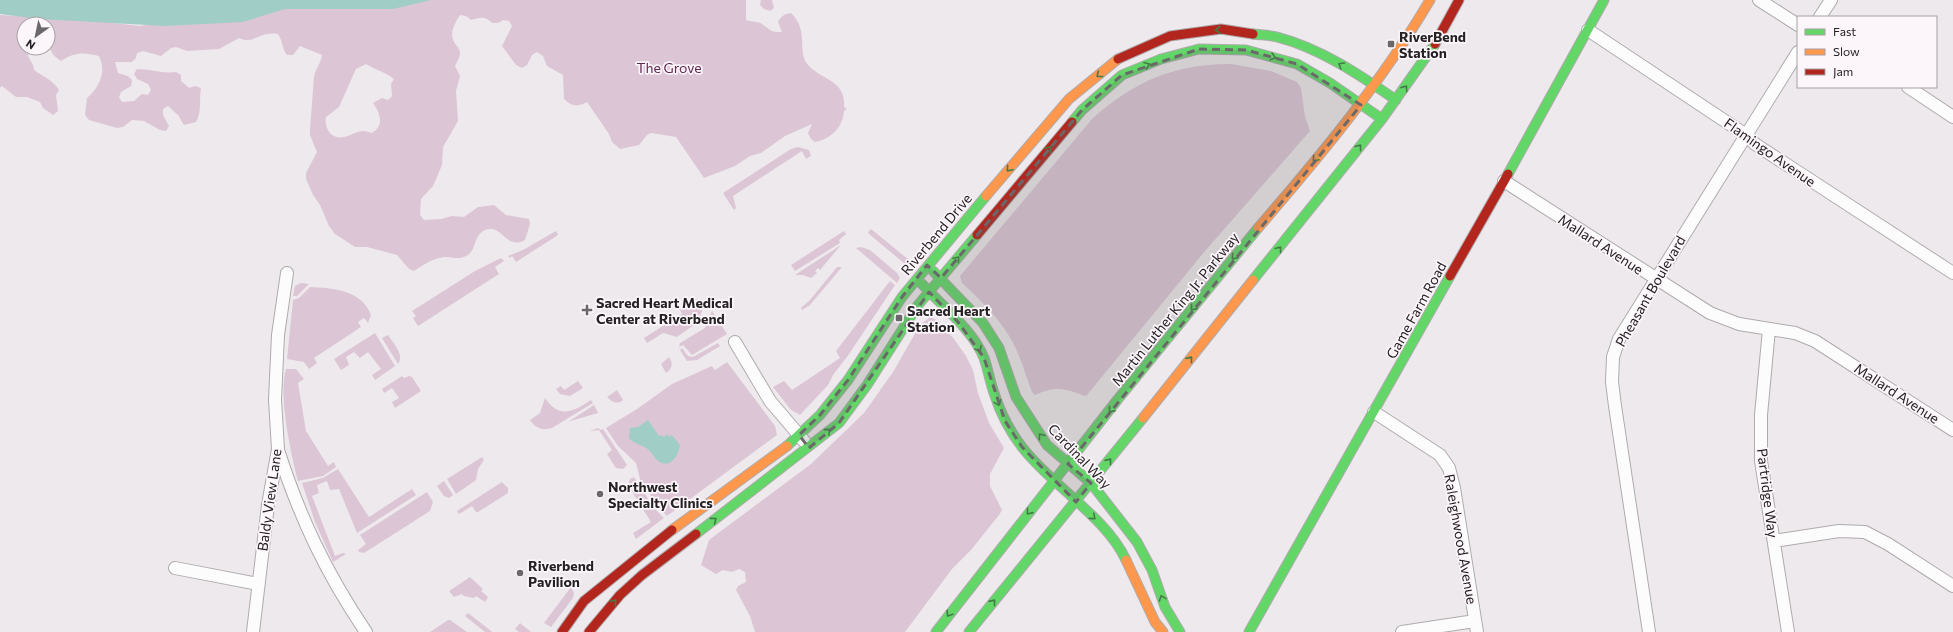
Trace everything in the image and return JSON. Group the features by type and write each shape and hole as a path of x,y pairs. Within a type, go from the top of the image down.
{"street":[{"name":"Martin Luther King Jr. Parkway","path":"936,632 954,607 1054,481 1217,278 1361,105 1416,26 1430,0"},
{"path":"969,632 1076,502 1382,119 1452,16 1459,0"},
{"name":"Game Farm Road","path":"1249,632 1504,181 1604,0"},
{"path":"1759,0 1797,24"},
{"path":"1821,16 1831,0"},
{"name":"Riverbend Drive","path":"562,632 584,601 594,592 674,528 786,447 820,415 848,380 902,297 927,265 1069,99 1119,59 1170,36 1221,29 1277,37 1324,55 1375,85 1396,100"},
{"name":"Flamingo Avenue","path":"1588,30 1746,135 1754,144 1953,273"},
{"path":"589,632 620,595 642,575 809,448 839,422 867,385 918,305 1082,110 1122,75 1161,59 1199,49 1246,50 1297,64 1330,83 1382,119"},
{"name":"Pheasant Boulevard","path":"1650,632 1612,382 1613,357 1619,339 1655,279 1797,54"},
{"path":"1910,88 1953,117"},
{"name":"Mallard Avenue","path":"1504,181 1710,313 1739,324 1795,333 1815,340 1953,430"},
{"name":"Cardinal Way","path":"927,265 983,322 999,348 1016,397 1047,445 1090,483 1137,542 1152,570 1165,607 1180,632"},
{"name":"Baldy View Lane","path":"253,632 268,505 278,449 275,400 278,335 287,273"},
{"path":"916,279 974,339 984,358 994,394 1005,421 1022,447 1054,481 1102,525 1125,557 1151,616 1163,632"},
{"name":"Partridge Way","path":"1769,329 1761,414 1761,461 1788,632"},
{"path":"735,342 770,401 809,448"},
{"name":"Raleighwood Avenue","path":"1374,412 1440,455 1449,468 1454,488 1476,626"},
{"path":"278,449 293,497 310,536 334,581 366,632"},
{"path":"1774,541 1839,531 1864,532 1888,544 1953,586"},
{"path":"175,568 258,584"},
{"path":"1402,632 1476,626"}],"highlighted area":[{"path":"1199,49 1246,50 1297,64 1361,105 1068,464 1091,483 1076,502 1022,447 1005,421 984,358 958,322 929,292 839,423 809,448 799,435 820,415 848,380 902,297 927,265 941,278 1082,110 1122,75"}],"green space":[{"name":"The Grove","path":"353,0 746,0 746,20 760,23 773,31 782,32 778,22 780,18 791,13 797,20 800,27 803,53 808,65 837,86 844,98 844,107 847,109 844,111 839,127 826,138 815,142 811,139 808,133 812,124 785,136 761,153 750,156 735,166 704,178 676,137 651,133 647,135 639,145 620,149 612,142 609,134 587,102 580,105 575,105 570,104 564,99 563,75 547,66 543,56 537,52 532,55 527,65 522,68 516,65 502,46 512,26 509,21 503,20 498,23 492,23 484,18 471,20 466,16 460,15 452,33 452,37 460,53 455,66 460,76 456,91 458,121 443,147 442,165 433,186 421,199 420,215 424,220 441,219 452,216 464,217 478,207 494,205 506,215 529,219 530,224 525,240 514,242 498,231 489,229 480,234 470,254 460,258 445,257 436,259 414,271 409,269 397,255 367,247 355,247 335,234 329,226 306,179 306,173 317,152 310,135 310,129 314,77 322,55 300,46 293,55 287,55 278,34 266,34 248,40 239,38 219,49 187,51 176,47 171,48 161,56 143,51 137,53 136,58 132,62 115,62 118,73 128,76 132,80 131,86 121,92 119,97 122,102 134,101 142,94 148,95 151,90 148,84 137,79 134,74 137,69 176,72 181,75 181,81 189,88 195,86 201,88 200,110 196,122 184,125 178,115 168,106 163,109 163,115 169,126 166,131 160,130 144,121 132,120 123,127 117,128 89,120 85,115 87,98 98,85 102,74 101,62 99,56 89,54 75,54 61,61 56,57 56,18 140,26 272,4","holes":["366,64 394,79 391,84 392,96 388,100 382,98 373,103 378,111 380,119 379,126 376,130 372,133 360,131 344,137 335,137 332,135 327,129 326,117 339,107 356,69"]},
{"path":"761,0 772,0 774,8 770,11 764,9 760,5"},
{"path":"0,15 17,16 16,16 16,56 28,56 34,70 51,81 59,90 56,95 58,111 53,115 43,108 40,102 27,97 16,97 2,86 0,88"},
{"path":"1231,64 1271,71 1297,82 1301,88 1305,117 1310,131 1205,251 1087,395 1085,396 1071,391 1054,389 1035,395 1032,392 1019,356 1009,335 995,316 962,283 960,276 1092,119 1108,106 1124,94 1140,85 1173,71 1192,67"},
{"path":"798,147 809,150 811,156 806,159 802,151 733,196 736,208 734,210 723,193 791,149"},
{"path":"871,229 909,260 909,264 905,264 869,234 868,232"},
{"path":"556,231 558,235 516,262 512,256 510,258 508,256 523,250"},
{"path":"844,231 846,234 839,240 840,243 795,271 791,265"},
{"path":"841,245 820,270 818,268 815,271 817,273 811,278 803,275 795,275"},
{"path":"861,247 870,250 897,273 900,278 897,283 856,248"},
{"path":"501,258 504,261 495,267 499,274 418,326 413,318 416,316 412,311 475,271"},
{"path":"837,267 842,267 810,305 802,310 801,308 810,300"},
{"path":"890,281 895,285 847,357 833,375 828,385 800,415 791,410 773,387 784,381 792,390 840,358 836,351"},
{"path":"301,283 309,284 297,296 293,296 295,286"},
{"path":"310,287 328,288 354,295 367,307 371,315 368,323 364,318 358,322 361,327 314,358 317,363 309,369 304,362 287,359 293,300 299,298"},
{"path":"697,299 702,311 698,322 677,337 663,333 647,343 644,338 682,314 680,310"},
{"path":"712,311 727,334 692,355 683,345 679,347 680,343 705,328"},
{"path":"930,317 937,320 954,339 966,356 973,370 978,393 989,423 1004,448 990,474 990,486 1002,510 971,550 952,569 905,632 755,632 750,616 736,590 738,586 746,582 745,572 739,569 732,572 723,570 716,574 701,565 709,540 811,464 864,413 893,372 920,325"},
{"path":"375,333 395,366 375,380 372,375 381,369 368,352 360,358 354,352 346,357 349,365 341,370 334,359"},
{"path":"388,335 399,353 400,360 398,364 382,338"},
{"path":"718,343 720,346 697,360 687,361 680,350 682,348 688,356 693,357"},
{"path":"669,357 672,365 666,373 661,364"},
{"path":"727,362 775,426 777,435 667,516 659,508 640,479 636,463 618,446 606,428 637,409 672,384 712,366 715,370"},
{"path":"286,369 296,369 304,379 298,383 306,431 328,466 334,462 336,467 323,476 298,481 284,409 284,380"},
{"path":"402,376 404,378 409,376 412,377 421,391 395,408 392,402 399,398 392,388 384,393 382,389"},
{"path":"578,381 583,388 570,396 560,394 556,389 561,386 564,390"},
{"path":"617,390 623,400 617,403 607,397"},
{"path":"545,398 550,405 561,411 578,408 591,400 593,403 552,428 542,429 534,425 530,420 540,413"},
{"path":"594,405 598,413 569,421"},
{"path":"598,428 601,430 603,429 627,465 623,469 616,468 607,454 612,450 599,430 589,431"},
{"path":"482,457 484,460 478,469 476,480 456,494 447,479"},
{"path":"338,469 369,517 412,489 416,495 357,533 339,489 330,490 327,481 317,485 319,493 312,496 335,556 343,553 346,554 333,562 315,522 302,483 323,478"},
{"path":"634,477 654,508 664,518 636,539 633,533 651,522 628,485 630,479"},
{"path":"444,481 453,495 449,498 444,496 437,486"},
{"path":"502,482 508,488 508,493 478,512 476,512 472,506 459,514 457,511"},
{"path":"427,492 433,502 430,511 364,553 359,552 358,550 366,544 360,535"},
{"path":"470,577 483,589 481,591 488,597 485,602 476,596 474,598 464,596 462,594 454,597 449,591"},
{"path":"571,587 574,593 573,598 551,627 544,623"},
{"path":"468,613 492,632 485,632 465,616"},
{"path":"448,620 467,632 430,632"},
{"path":"520,623 531,632 519,632 515,629"}],"shaded area":[{"path":"0,0 431,0 393,9 285,9 243,22 166,26 56,20 56,16 16,16 0,14"},
{"path":"648,420 659,436 661,435 663,437 668,434 669,437 672,435 680,445 678,454 673,461 666,464 661,463 648,449 633,442 629,438 630,428 638,427"}],"traffic: fast":[{"path":"1508,174 1604,0"},
{"path":"1253,34 1277,37 1309,48 1339,63 1396,100"},
{"path":"1253,280 1382,119 1435,44"},
{"path":"1072,122 1082,110 1122,75 1161,59 1199,49 1246,50 1297,64 1330,83 1382,119"},
{"path":"787,446 820,415 848,380 902,297 986,196"},
{"path":"936,632 1118,399 1258,228"},
{"path":"696,534 839,423 867,385 918,305 977,235"},
{"path":"933,271 983,323 999,348 1016,397 1047,445 1091,483 1137,542 1152,570 1165,607 1180,632"},
{"path":"1249,632 1450,276"},
{"path":"922,284 965,328 979,348 984,358 999,407 1005,421 1017,441 1048,475 1092,515 1117,544 1126,560"},
{"path":"969,632 1143,418"}],"traffic: slow":[{"path":"1258,228 1327,146 1371,89 1411,31 1430,0"},
{"path":"986,196 1069,99 1118,59"},
{"path":"1143,418 1253,280"},
{"path":"672,530 787,446"},
{"path":"1126,560 1155,622 1163,632"}],"traffic: jam":[{"path":"1435,44 1459,0"},
{"path":"1118,59 1170,36 1221,29 1253,34"},
{"path":"977,235 1072,122"},
{"path":"1450,276 1508,174"},
{"path":"562,632 584,601 672,530"},
{"path":"589,632 620,595 642,575 696,534"}],"place":[{"name":"RiverBend Station","path":"1391,44"},
{"name":"Sacred Heart Medical Center at Riverbend","path":"587,310"},
{"name":"Sacred Heart Station","path":"899,318"},
{"name":"Northwest Specialty Clinics","path":"600,494"},
{"name":"Riverbend Pavilion","path":"520,573"}]}
